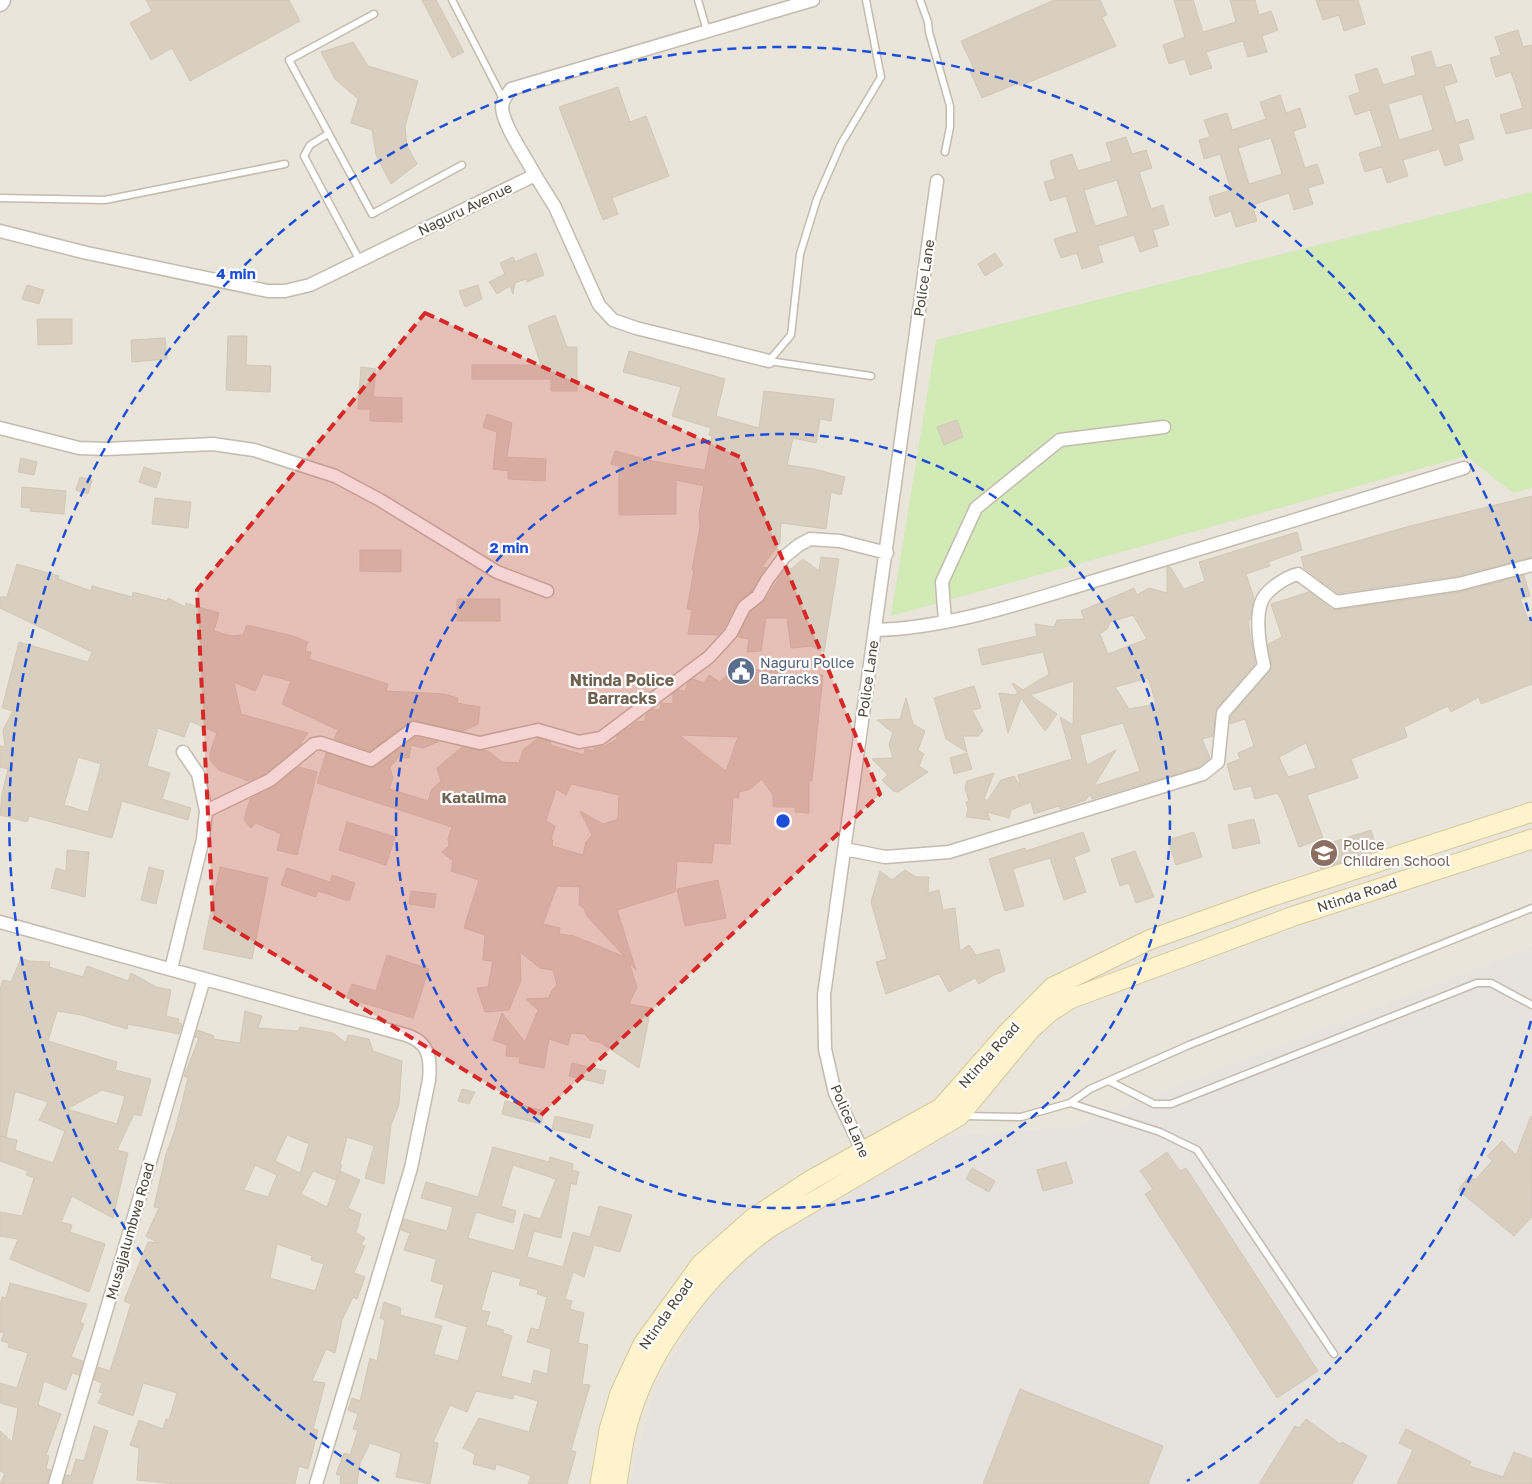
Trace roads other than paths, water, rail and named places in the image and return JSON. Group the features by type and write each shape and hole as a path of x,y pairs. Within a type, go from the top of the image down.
{"main road":[{"name":"Ntinda Road","path":"600,1484 609,1430 620,1393 643,1344 701,1264 752,1219 811,1180 941,1108 1010,1030 1054,987 1149,940 1286,892 1532,812"},
{"name":"Ntinda Road","path":"617,1484 626,1430 636,1398 658,1353 694,1301 748,1243 818,1198 871,1169 959,1116 1031,1030 1050,1012 1070,999 1294,916 1532,839"}],"street":[{"path":"769,361 636,328 612,320 599,306 555,207 510,128 502,108 503,99 510,89 813,0"},
{"name":"Naguru Avenue","path":"0,231 87,253 268,291 285,291 310,285 535,174"},
{"name":"Police Lane","path":"871,1169 835,1093 824,1049 824,994 887,553 937,181"},
{"path":"945,621 942,582 976,508 1060,440 1164,426"},
{"path":"0,428 79,448 106,449 213,444 254,450 335,476 380,500 496,572 547,591"},
{"path":"875,630 894,630 945,621 1095,580 1464,468"},
{"path":"206,811 270,780 314,744 322,743 371,760 414,728 480,742 538,730 579,742 601,738 709,657 731,633 744,607 758,596 784,556 799,545 810,539 840,541 887,553"},
{"path":"845,849 885,857 949,852 1203,774 1218,762 1223,713 1264,666 1259,646 1261,603 1270,591 1288,578 1298,574 1336,602 1459,584 1532,565"},
{"path":"171,969 203,839 206,811 198,774 183,752"},
{"path":"0,922 418,1039 429,1058 429,1080 411,1168 316,1484"},
{"name":"Musajjalumbwa Road","path":"55,1484 204,979"}],"lane":[{"path":"452,0 503,99"},
{"path":"698,0 707,31"},
{"path":"769,361 791,335 800,254 817,199 840,144 881,77 866,0"},
{"path":"920,0 928,22 950,106 950,127 945,152"},
{"path":"374,14 289,60 372,214 462,165"},
{"path":"328,134 310,145 304,156 360,261"},
{"path":"0,198 104,200 285,164"},
{"path":"769,361 871,376"},
{"path":"959,1116 1020,1117 1070,1103 1090,1089 1189,1045 1532,908"},
{"path":"1108,1081 1154,1104 1171,1104 1477,983 1491,983 1532,1005"},
{"path":"1070,1103 1160,1132 1197,1150 1334,1354"}],"place":[{"name":"Naguru Police Barracks","path":"741,671"},
{"name":"Police Children School","path":"1324,853"}],"district":[{"name":"Ntinda Police Barracks","path":"622,689"},
{"name":"Katalima","path":"474,798"}]}
